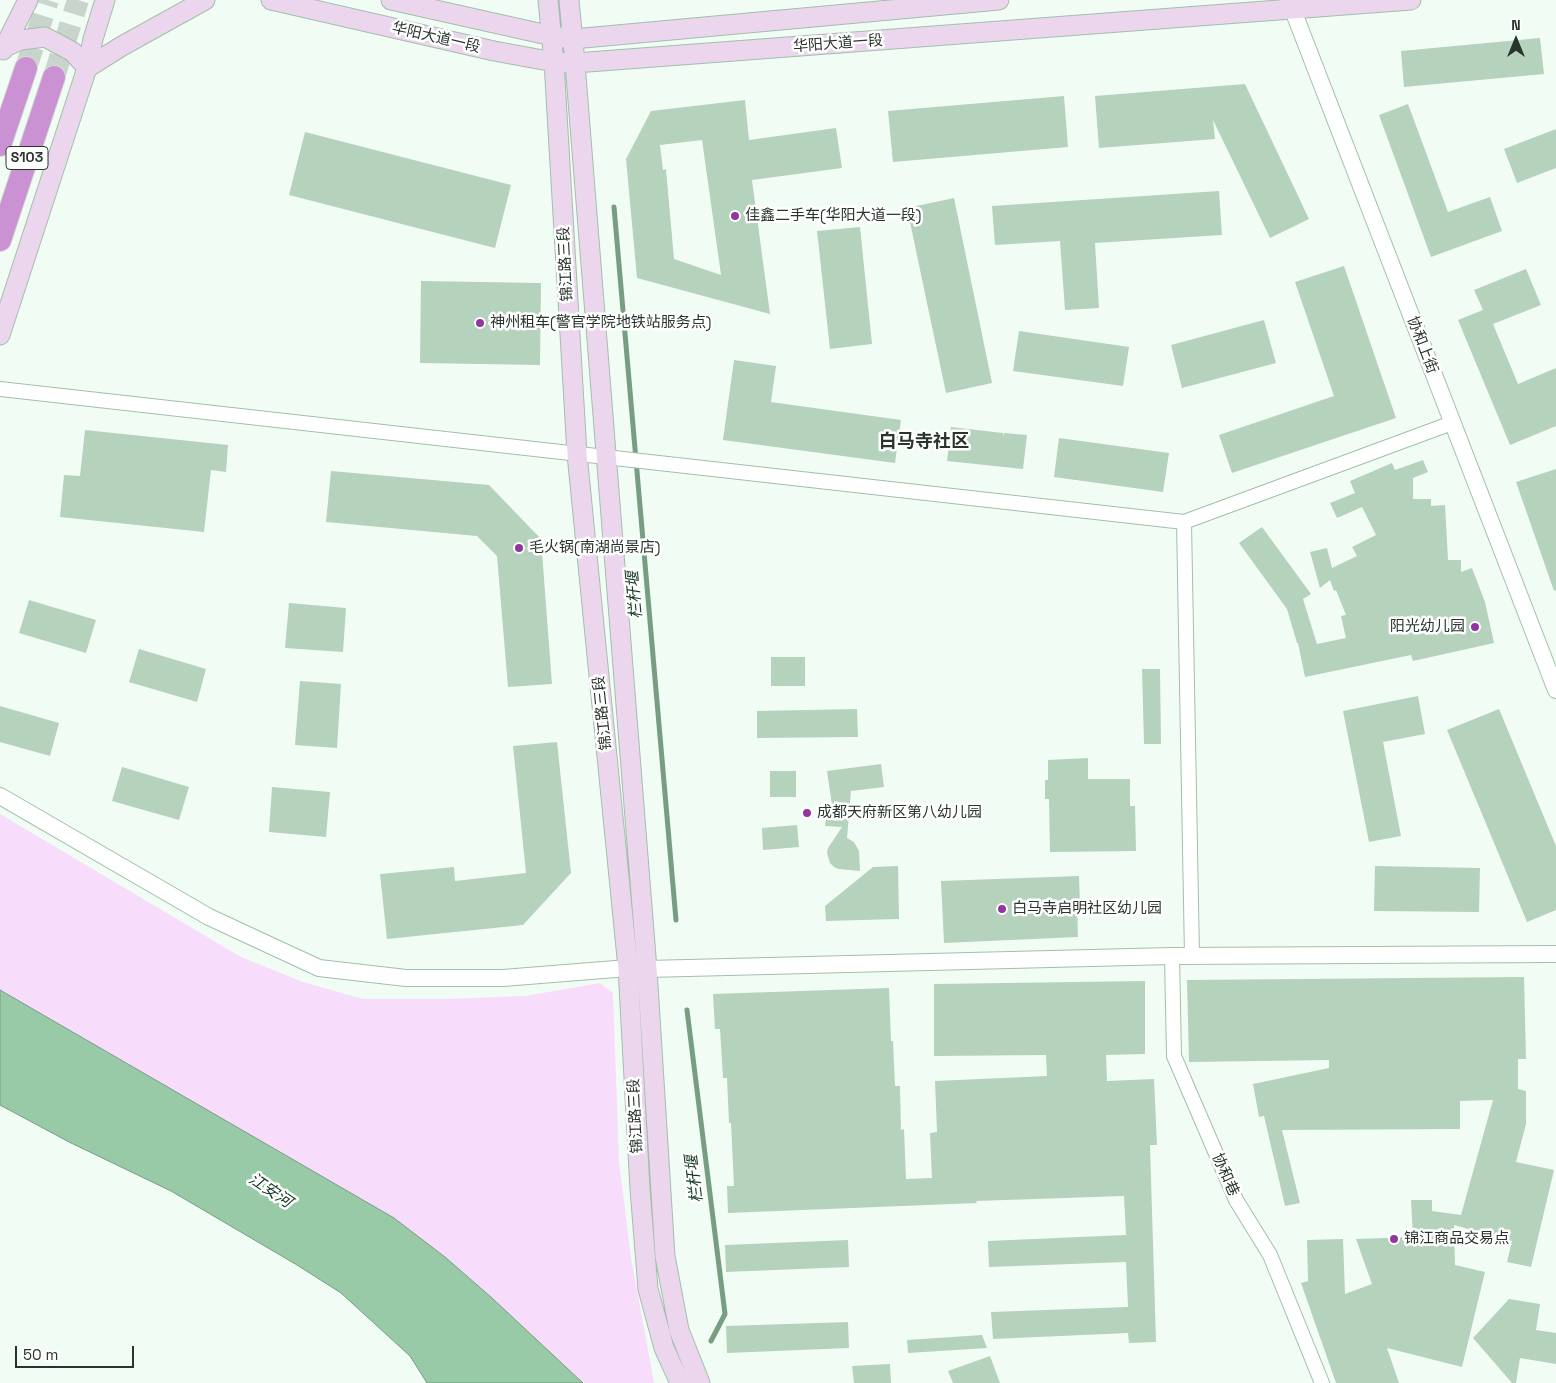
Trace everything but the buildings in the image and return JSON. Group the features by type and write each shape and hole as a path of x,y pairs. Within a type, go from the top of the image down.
{"highway":[{"name":"S103","path":"0,144 26,68"},
{"name":"S103","path":"0,240 54,77"}],"main road":[{"path":"2,51 28,0"},
{"path":"0,335 87,68 93,39 105,0"},
{"path":"87,68 122,46 205,0"},
{"name":"华阳大道一段","path":"270,0 494,51 554,62 575,63 1290,5 1410,0"},
{"name":"华阳大道一段","path":"391,0 573,39 999,0"},
{"name":"锦江路三段","path":"548,0 554,62 577,454 637,968 665,1256 679,1330 700,1383"},
{"name":"锦江路三段","path":"569,0 607,457 637,968 640,1189 648,1289 664,1348 680,1383"},
{"path":"2,51 21,40 45,37 73,52 87,68"}],"street":[{"name":"协和上街","path":"1290,5 1556,690"},
{"path":"0,389 1184,522 1452,422"},
{"path":"1184,522 1192,956"},
{"path":"0,796 209,916 318,968 406,978 503,978 637,968 1172,956 1556,954"},
{"name":"协和巷","path":"1172,956 1174,1056 1236,1200 1270,1254 1322,1383"}],"shaded area":[{"path":"0,814 241,957 303,982 363,999 445,999 525,996 600,983 613,993 619,1161 631,1257 654,1383 583,1383 492,1298 445,1257 394,1218 0,990"}],"water":[{"name":"江安河","path":"0,990 394,1218 445,1257 492,1298 583,1383 427,1383 410,1356 341,1293 171,1191 69,1142 0,1105"}],"waterway":[{"name":"栏杆堰","path":"614,207 676,920"},
{"name":"栏杆堰","path":"687,1010 725,1314 711,1341"}],"tunnel":[{"path":"26,68 48,0"},
{"path":"54,77 78,0"}],"place":[{"name":"佳鑫二手车(华阳大道一段)","path":"735,216"},
{"name":"神州租车(警官学院地铁站服务点)","path":"480,323"},
{"name":"毛火锅(南湖尚景店)","path":"519,548"},
{"name":"阳光幼儿园","path":"1475,627"},
{"name":"成都天府新区第八幼儿园","path":"807,813"},
{"name":"白马寺启明社区幼儿园","path":"1002,909"},
{"name":"锦江商品交易点","path":"1394,1239"}],"district":[{"name":"白马寺社区","path":"924,442"}]}
